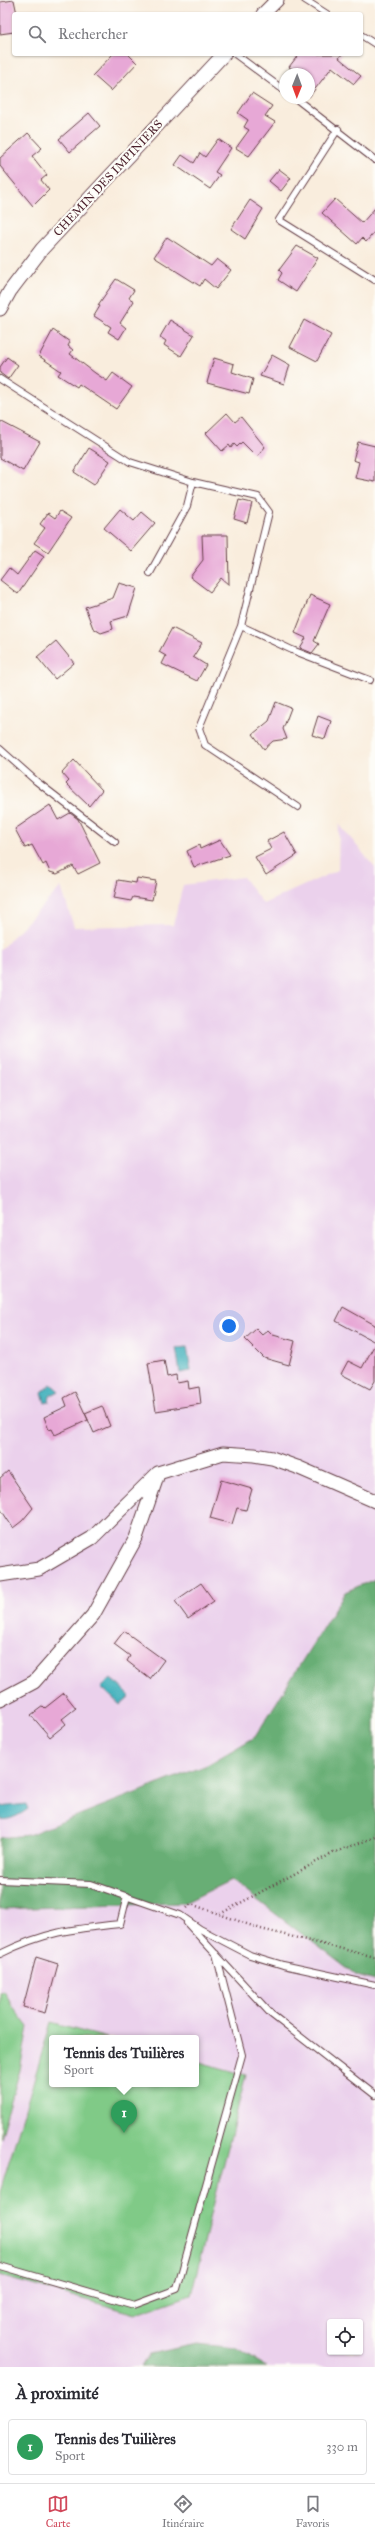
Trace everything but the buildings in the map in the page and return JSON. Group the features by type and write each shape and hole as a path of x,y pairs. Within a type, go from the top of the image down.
{"street":[{"path":"265,12 277,0"},
{"name":"CHEMIN DES IMPINIERS","path":"0,309 10,291 42,249 222,56"},
{"path":"0,1575 39,1569 92,1538 158,1473 223,1454 254,1455 297,1467 375,1501"},
{"path":"0,1700 34,1682 93,1615 136,1538 158,1473"}],"lane":[{"path":"305,0 324,12"},
{"path":"363,36 375,44"},
{"path":"238,56 279,87"},
{"path":"303,104 338,129 375,160"},
{"path":"338,129 279,220 375,280"},
{"path":"0,379 130,462 193,482 258,497 269,512 241,626 198,728 205,745 298,807"},
{"path":"150,573 187,506 193,482"},
{"path":"241,626 292,650 370,680"},
{"path":"0,749 36,781 115,842"},
{"path":"0,1880 91,1884 180,1915 200,1929 250,1955 283,1965 375,1985"},
{"path":"0,1954 27,1941 63,1930 120,1924 127,1896"},
{"path":"180,1915 271,2014 375,2095"},
{"path":"0,2266 134,2305 177,2289 242,2055 216,1954"}],"path":[{"path":"220,1914 333,1853 375,1836"},
{"path":"180,1915 191,1904 262,1929 375,1957"}],"shaded area":[{"path":"339,824 375,868 375,2367 0,2367 0,950 61,887 74,927 173,925 183,885 243,877 263,904 338,870"}],"green space":[{"path":"375,1579 375,1981 357,1976 231,1880 184,1903 0,1909 0,1838 28,1835 207,1765 255,1737 345,1592"},
{"path":"4,1991 12,2006 28,2027 20,2070 0,2138 0,1993"},
{"path":"51,2023 96,2035 49,2035 49,2087 199,2087 199,2062 246,2075 191,2295 136,2314 0,2276 0,2192"},
{"path":"197,2344 236,2348 267,2367 141,2367 149,2354"}],"water":[{"path":"187,1347 191,1371 180,1373 176,1348"},
{"path":"51,1384 59,1391 50,1396 49,1402 45,1403 42,1392"},
{"path":"111,1678 130,1696 120,1705 101,1687"},
{"path":"26,1804 28,1809 22,1813 3,1820 0,1819 0,1807"}],"place":[{"name":"Tennis des Tuilières","path":"124,2133"}]}
